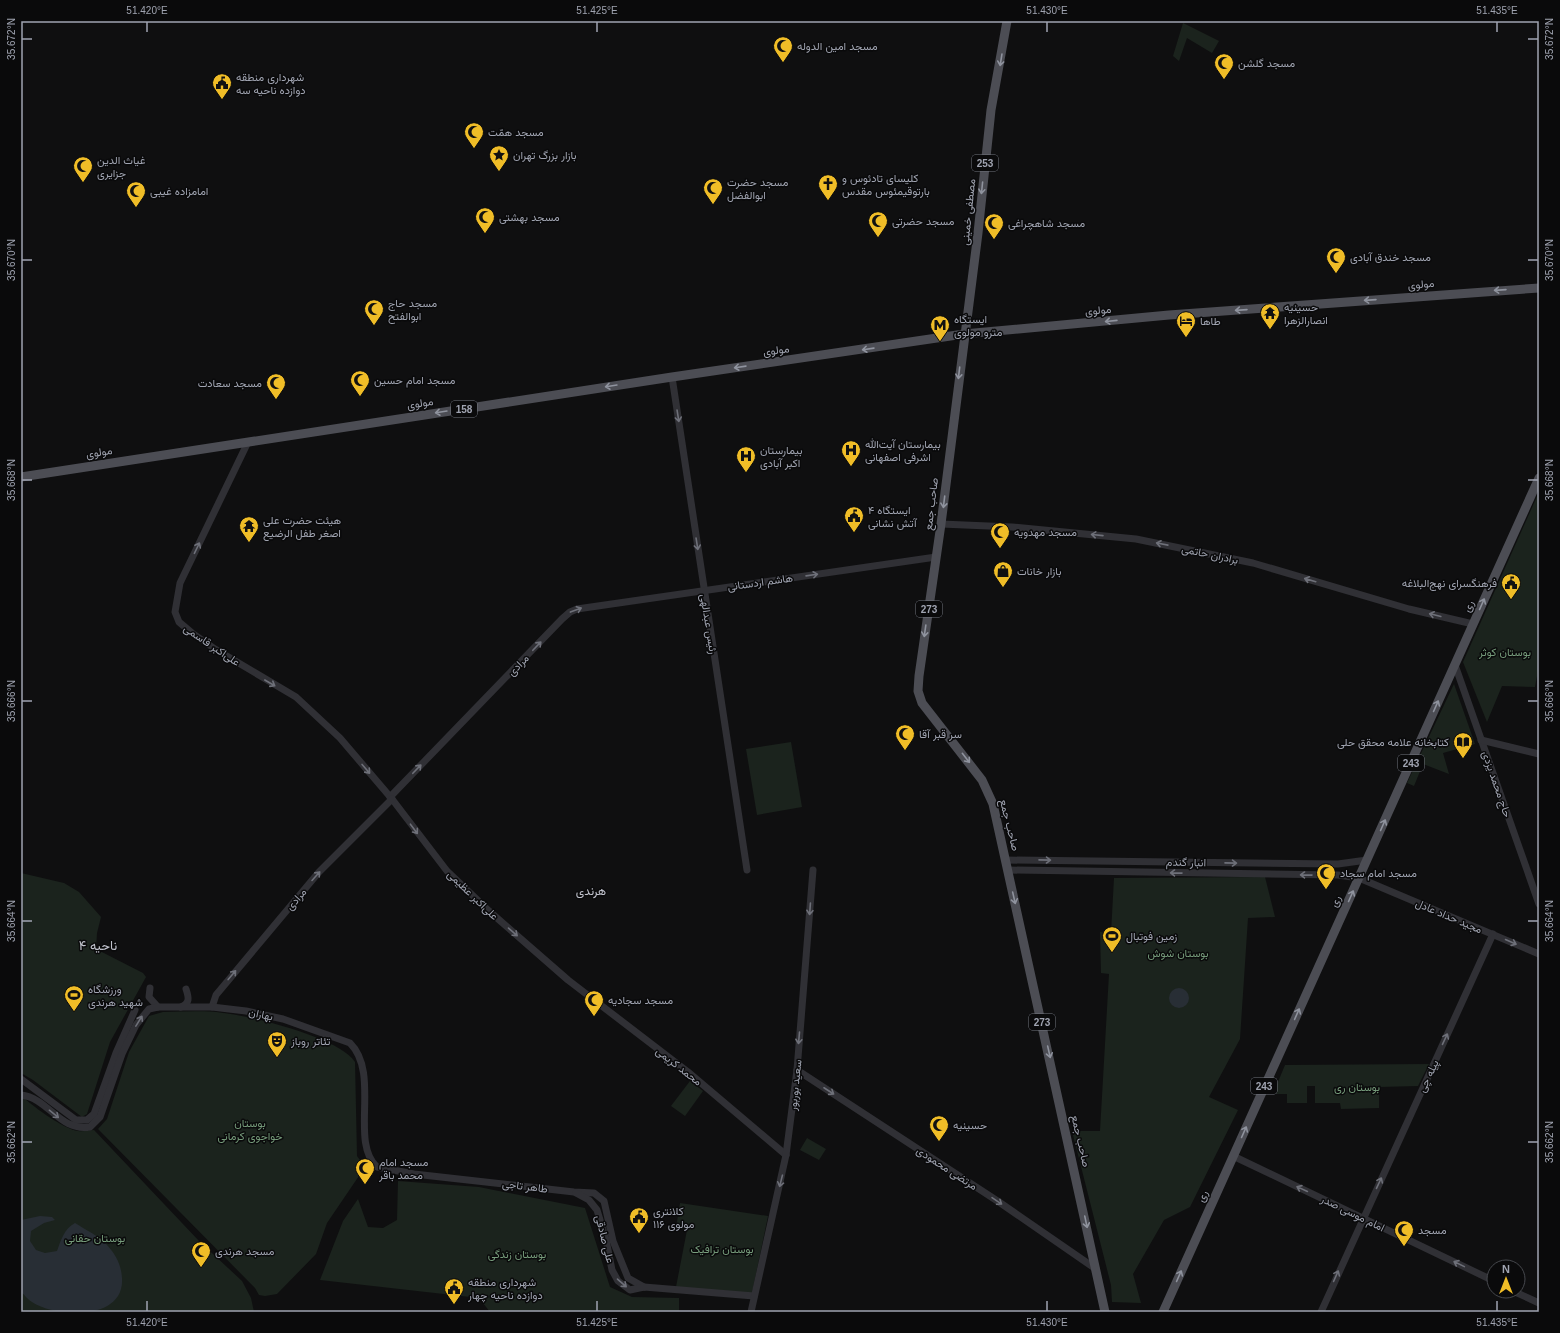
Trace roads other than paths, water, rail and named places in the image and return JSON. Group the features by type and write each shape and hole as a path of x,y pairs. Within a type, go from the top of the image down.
{"main road":[{"name":"مصطفی خمینی","path":"964,334 978,233 991,110 1007,21"},
{"name":"مولوی","path":"21,477 672,377 964,334 1169,315 1539,288"},
{"name":"صاحب جمع","path":"964,334 941,524 919,676 919,698 982,780 993,804 1105,1312"},
{"name":"ری","path":"1163,1312 1539,478"}],"street":[{"name":"رئیس عبدالهی","path":"672,377 748,870"},
{"name":"علی‌اکبر قاسمی","path":"248,442 180,583 175,612 179,622 192,633 237,662 296,697 340,738 391,798"},
{"name":"برادران حاتمی","path":"941,524 1012,527 1136,539 1254,563 1404,607 1473,624"},
{"name":"هاشم اردستانی","path":"562,619 570,612 577,609 936,557"},
{"name":"مرادی","path":"212,1007 216,995 303,890 562,619"},
{"name":"حاج محمد یزدی","path":"1455,665 1539,904"},
{"path":"1482,740 1539,754"},
{"name":"علی‌اکبر عظیمی","path":"391,798 447,871 489,911 568,980"},
{"name":"انبار گندم","path":"1006,860 1338,864 1367,860"},
{"path":"1248,863 1248,874"},
{"name":"سعید بوربور","path":"751,1312 786,1155 797,1070 813,870"},
{"name":"انبار گندم","path":"1008,870 1338,875 1359,878"},
{"name":"مجید حداد عادل","path":"1359,878 1539,954"},
{"name":"پیله چی","path":"1321,1312 1362,1218 1493,934"},
{"name":"محمد کریمی","path":"568,980 688,1072 786,1155"},
{"path":"21,1094 35,1098 65,1122 75,1127 90,1127 100,1117 122,1054 136,1025 149,1009 158,1007 149,997 150,988"},
{"path":"181,1007 187,1004 189,1000 186,989"},
{"name":"بهاران","path":"158,1007 212,1007 240,1010 283,1019 350,1043 358,1051 362,1062 364,1075 366,1151 372,1163 383,1169 477,1180"},
{"path":"21,1079 76,1120 87,1120 94,1114 116,1053 135,1010"},
{"name":"مرتضی محمودی","path":"797,1070 999,1202 1096,1269"},
{"name":"امام موسی صدر","path":"1233,1156 1486,1278"},
{"name":"طاهر تاجی","path":"477,1180 574,1192"},
{"name":"علی صادقی","path":"574,1192 589,1200 597,1210 606,1240 612,1270 618,1281 630,1290 644,1287 754,1296"},
{"name":"علی صادقی","path":"574,1192 594,1192 604,1201 613,1241 628,1278 644,1287"},
{"path":"1526,1297 1539,1303"}],"place":[{"name":"مسجد امین الدوله","path":"783,63"},
{"name":"مسجد گلشن","path":"1224,80"},
{"name":"شهرداری منطقه دوازده ناحیه سه","path":"222,100"},
{"name":"مسجد همّت","path":"474,149"},
{"name":"بازار بزرگ تهران","path":"499,172"},
{"name":"غیاث الدین جزایری","path":"83,183"},
{"name":"کلیسای تادئوس و بارتوقیمئوس مقدس","path":"828,201"},
{"name":"مسجد حضرت ابوالفضل","path":"713,205"},
{"name":"امامزاده غیبی","path":"136,208"},
{"name":"مسجد بهشتی","path":"485,234"},
{"name":"مسجد حضرتی","path":"878,238"},
{"name":"مسجد شاهچراغی","path":"994,240"},
{"name":"مسجد خندق آبادی","path":"1336,274"},
{"name":"مسجد حاج ابوالفتح","path":"374,326"},
{"name":"حسینیه انصارالزهرا","path":"1270,330"},
{"name":"طاها","path":"1186,338"},
{"name":"ایستگاه مترو مولوی","path":"940,342"},
{"name":"مسجد امام حسین","path":"360,397"},
{"name":"مسجد سعادت","path":"276,400"},
{"name":"بیمارستان آیت‌الله اشرفی اصفهانی","path":"851,467"},
{"name":"بیمارستان اکبر آبادی","path":"746,473"},
{"name":"ایستگاه ۴ آتش نشانی","path":"854,533"},
{"name":"هیئت حضرت علی اصغر طفل الرضیع","path":"249,543"},
{"name":"مسجد مهدویه","path":"1000,549"},
{"name":"بازار خانات","path":"1003,588"},
{"name":"فرهنگسرای نهج‌البلاغه","path":"1511,600"},
{"name":"سر قبر آقا","path":"905,751"},
{"name":"کتابخانه علامه محقق حلی","path":"1463,759"},
{"name":"مسجد امام سجاد","path":"1326,890"},
{"name":"زمین فوتبال","path":"1112,953"},
{"name":"ورزشگاه شهید هرندی","path":"74,1012"},
{"name":"مسجد سجادیه","path":"594,1017"},
{"name":"تئاتر روباز","path":"277,1058"},
{"name":"حسینیه","path":"939,1142"},
{"name":"مسجد امام محمد باقر","path":"365,1185"},
{"name":"کلانتری ۱۱۶ مولوی","path":"639,1234"},
{"name":"مسجد","path":"1404,1247"},
{"name":"مسجد هرندی","path":"201,1268"},
{"name":"شهرداری منطقه دوازده ناحیه چهار","path":"454,1305"}],"district":[{"name":"هرندی","path":"591,891"},
{"name":"ناحیه ۴","path":"98,945"}],"park label":[{"name":"بوستان کوثر","path":"1505,652"},
{"name":"بوستان شوش","path":"1178,953"},
{"name":"بوستان ری","path":"1357,1087"},
{"name":"بوستان خواجوی کرمانی","path":"250,1129"},
{"name":"بوستان حقانی","path":"95,1238"},
{"name":"بوستان ترافیک","path":"722,1249"},
{"name":"بوستان زندگی","path":"517,1254"}]}
